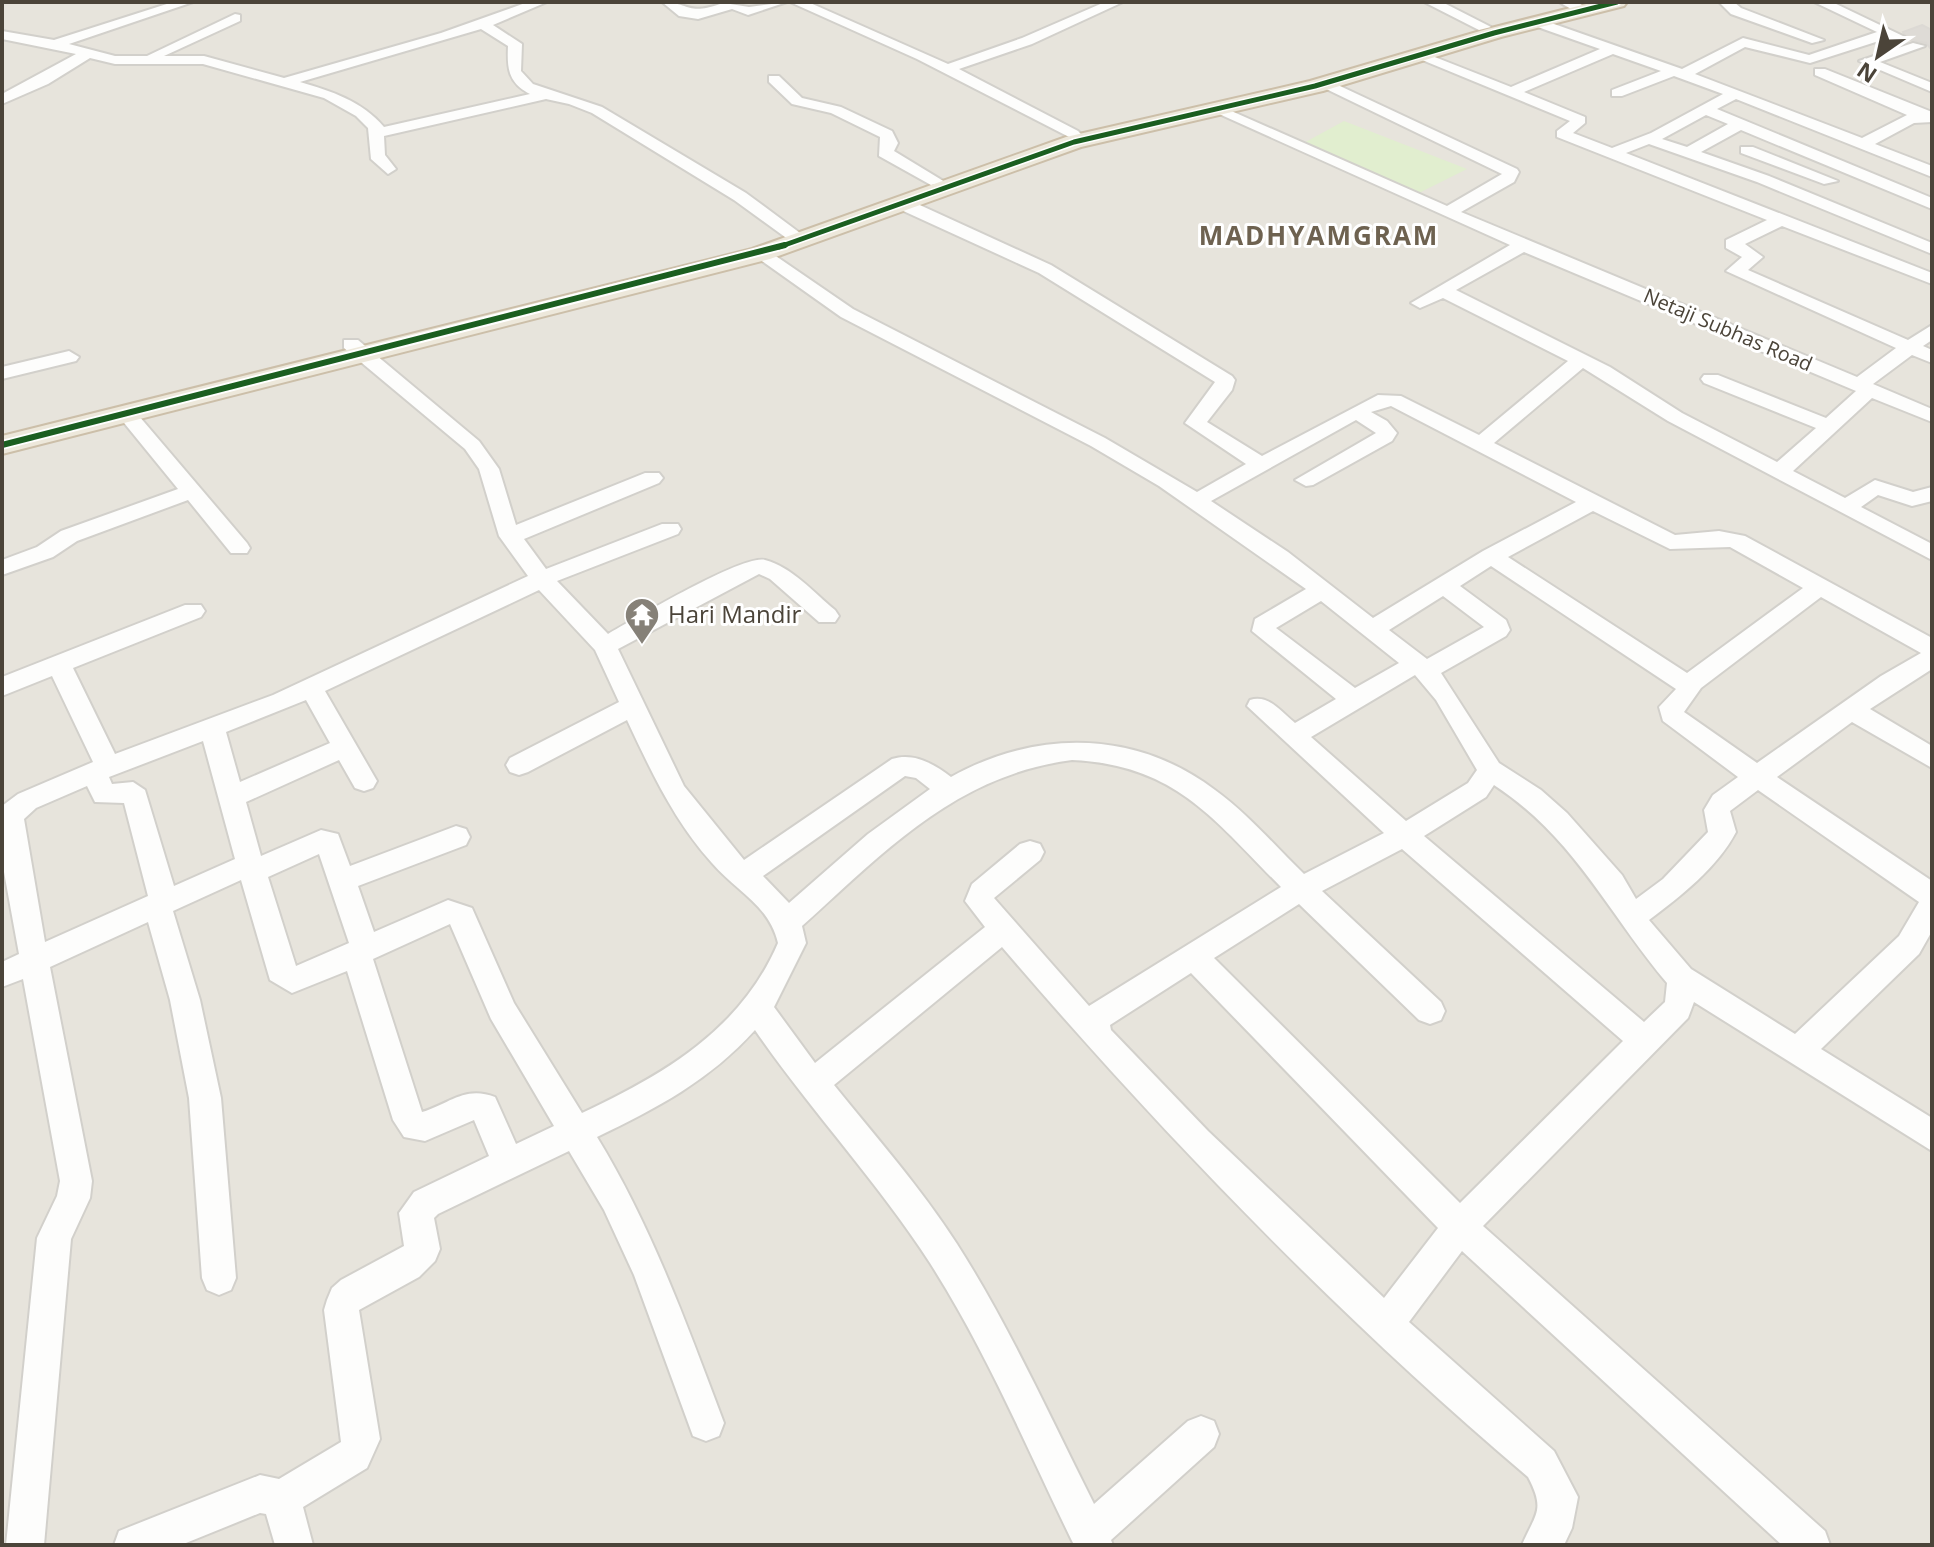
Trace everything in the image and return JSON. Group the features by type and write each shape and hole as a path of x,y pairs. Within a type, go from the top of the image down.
{"highway":[{"path":"2,445 791,233 1073,134 1266,89 1484,27 1577,5 1617,2"},
{"path":"2,435 356,348 761,254 1074,142 1325,83 1537,22 1577,5"}],"street":[{"path":"55,44 186,2"},
{"path":"286,82 382,51 485,26 540,2"},
{"path":"669,2 690,17 728,4 748,11 780,2"},
{"path":"797,2 946,69 1073,134"},
{"path":"946,69 1027,41 1116,2"},
{"path":"1431,2 1484,27"},
{"path":"1726,2 1736,11 1817,40"},
{"path":"1773,25 1826,4 1925,49"},
{"path":"144,60 235,18"},
{"path":"1537,22 1735,93 1930,170"},
{"path":"485,26 515,44 512,56 516,77 545,95 588,105 650,145 742,195 791,233"},
{"path":"1617,93 1677,73 1743,42 1810,59 1889,33"},
{"path":"5,35 55,44 86,54 144,60 204,60 286,82 344,102 372,122 377,133 374,151 377,159 388,169"},
{"path":"1925,49 1866,61 1932,88"},
{"path":"1511,92 1610,50"},
{"path":"2,100 43,81 86,54"},
{"path":"1417,55 1580,120 1562,134 1932,279"},
{"path":"1820,72 1927,116"},
{"path":"774,79 797,101 836,110 887,134 890,143 885,153 937,182"},
{"path":"1325,83 1511,172 1508,179 1448,212"},
{"path":"1616,155 1618,151 1648,139 1735,93"},
{"path":"377,133 545,95"},
{"name":"Netaji Subhas Road","path":"1215,109 1523,245 1932,416"},
{"path":"1705,109 1927,202"},
{"path":"1863,144 1927,116"},
{"path":"1688,153 1742,123"},
{"path":"1723,165 1772,136"},
{"path":"1648,139 1805,196 1932,249"},
{"path":"1747,150 1830,181"},
{"path":"1805,196 1850,169"},
{"path":"1893,187 1930,170"},
{"path":"1879,227 1927,202"},
{"path":"905,205 1045,269 1225,380 1222,390 1195,423 1262,465"},
{"path":"1783,219 1732,244 1754,257 1735,271 1932,357"},
{"path":"1420,303 1523,245"},
{"path":"761,254 847,313 1098,442 1198,500 1323,589 1421,667 1445,694 1490,770 1532,797 1558,820 1612,883 1655,951 1681,978 1932,1136"},
{"path":"1444,291 1581,360 1675,417 1932,553"},
{"path":"1780,471 1829,426 1864,388 1932,331"},
{"path":"133,1545 260,1494 281,1498 335,1469 354,1455 361,1439 341,1310 344,1300 368,1282 417,1259 423,1249 416,1213 426,1203 574,1129 615,1114 681,1077 730,1039 757,1008 782,967 792,943 787,922 773,902 704,836 689,815 632,706 605,646 542,579 510,536 502,519 489,469 472,445 356,348"},
{"path":"2,373 69,357"},
{"path":"1481,444 1581,360"},
{"path":"1711,379 1829,426"},
{"path":"1198,500 1356,412 1378,401 1394,400 1670,542 1682,544 1722,536 1737,541 1821,586 1929,656 1722,802 1717,810 1723,832 1718,840 1673,887 1634,916"},
{"path":"1306,480 1385,437 1387,433 1380,425 1356,412"},
{"path":"126,413 239,548"},
{"path":"510,536 652,478"},
{"path":"1846,507 1875,487 1912,499 1932,494"},
{"path":"2,568 33,558 69,536 190,492"},
{"path":"1374,628 1491,556 1594,502"},
{"path":"25,1545 54,1238 73,1198 76,1181 6,810 101,769 311,688 542,579 670,529"},
{"path":"1491,556 1688,685 1689,691 1671,707 1672,715 1755,778 1932,896"},
{"path":"605,646 742,572 760,566 778,574 827,616"},
{"path":"1293,736 1352,699 1498,630 1498,626 1445,586"},
{"path":"1688,685 1821,586"},
{"path":"1323,589 1263,625 1264,631 1352,699"},
{"path":"2,687 193,611"},
{"path":"59,665 101,769 104,795 133,792 136,797 185,1000 205,1098 219,1278"},
{"path":"311,688 364,781"},
{"path":"519,765 632,706"},
{"path":"1259,706 1501,921 1645,1041"},
{"path":"1852,710 1932,758"},
{"path":"212,728 280,971 286,977 292,980 307,976 448,912 462,916 502,1010 609,1186 649,1270 706,1423"},
{"path":"231,797 343,748"},
{"path":"787,922 907,818 949,790 1033,753 1064,748 1126,756 1180,778 1206,797 1430,1011"},
{"path":"743,875 901,766 923,770 949,790"},
{"path":"1096,1035 1095,1025 1099,1016 1301,889 1406,834 1477,790 1490,770"},
{"path":"344,880 456,837"},
{"path":"2,975 37,962 161,903 321,841 328,842 344,880 409,1120 415,1127 426,1128 464,1107 484,1107 508,1162"},
{"path":"1030,852 982,892 979,901 1096,1035 1197,1142 1385,1325 1541,1464 1559,1497 1553,1528 1541,1545"},
{"path":"1798,1051 1909,945 1932,905"},
{"path":"811,1085 1002,930"},
{"path":"1193,956 1460,1227 1811,1545"},
{"path":"1385,1325 1460,1227 1677,1009 1683,991 1681,978"},
{"path":"757,1008 811,1085 893,1183 944,1254 972,1302 1092,1540 1201,1434"},
{"path":"281,1498 294,1545"}],"shaded area":[{"name":"MADHYAMGRAM","path":"2,2 1932,2 1932,1545 2,1545"}],"green space":[{"path":"1344,121 1467,169 1415,195 1300,145"}],"building":[{"path":"1922,25 1932,30 1932,50 1926,43 1907,39 1903,32"}],"cycle path":[{"path":"2,445 761,254 1074,142 1315,86 1494,33 1617,2"}],"place":[{"name":"Hari Mandir","path":"642,646"}],"district":[{"name":"MADHYAMGRAM","path":"1319,236"}]}
